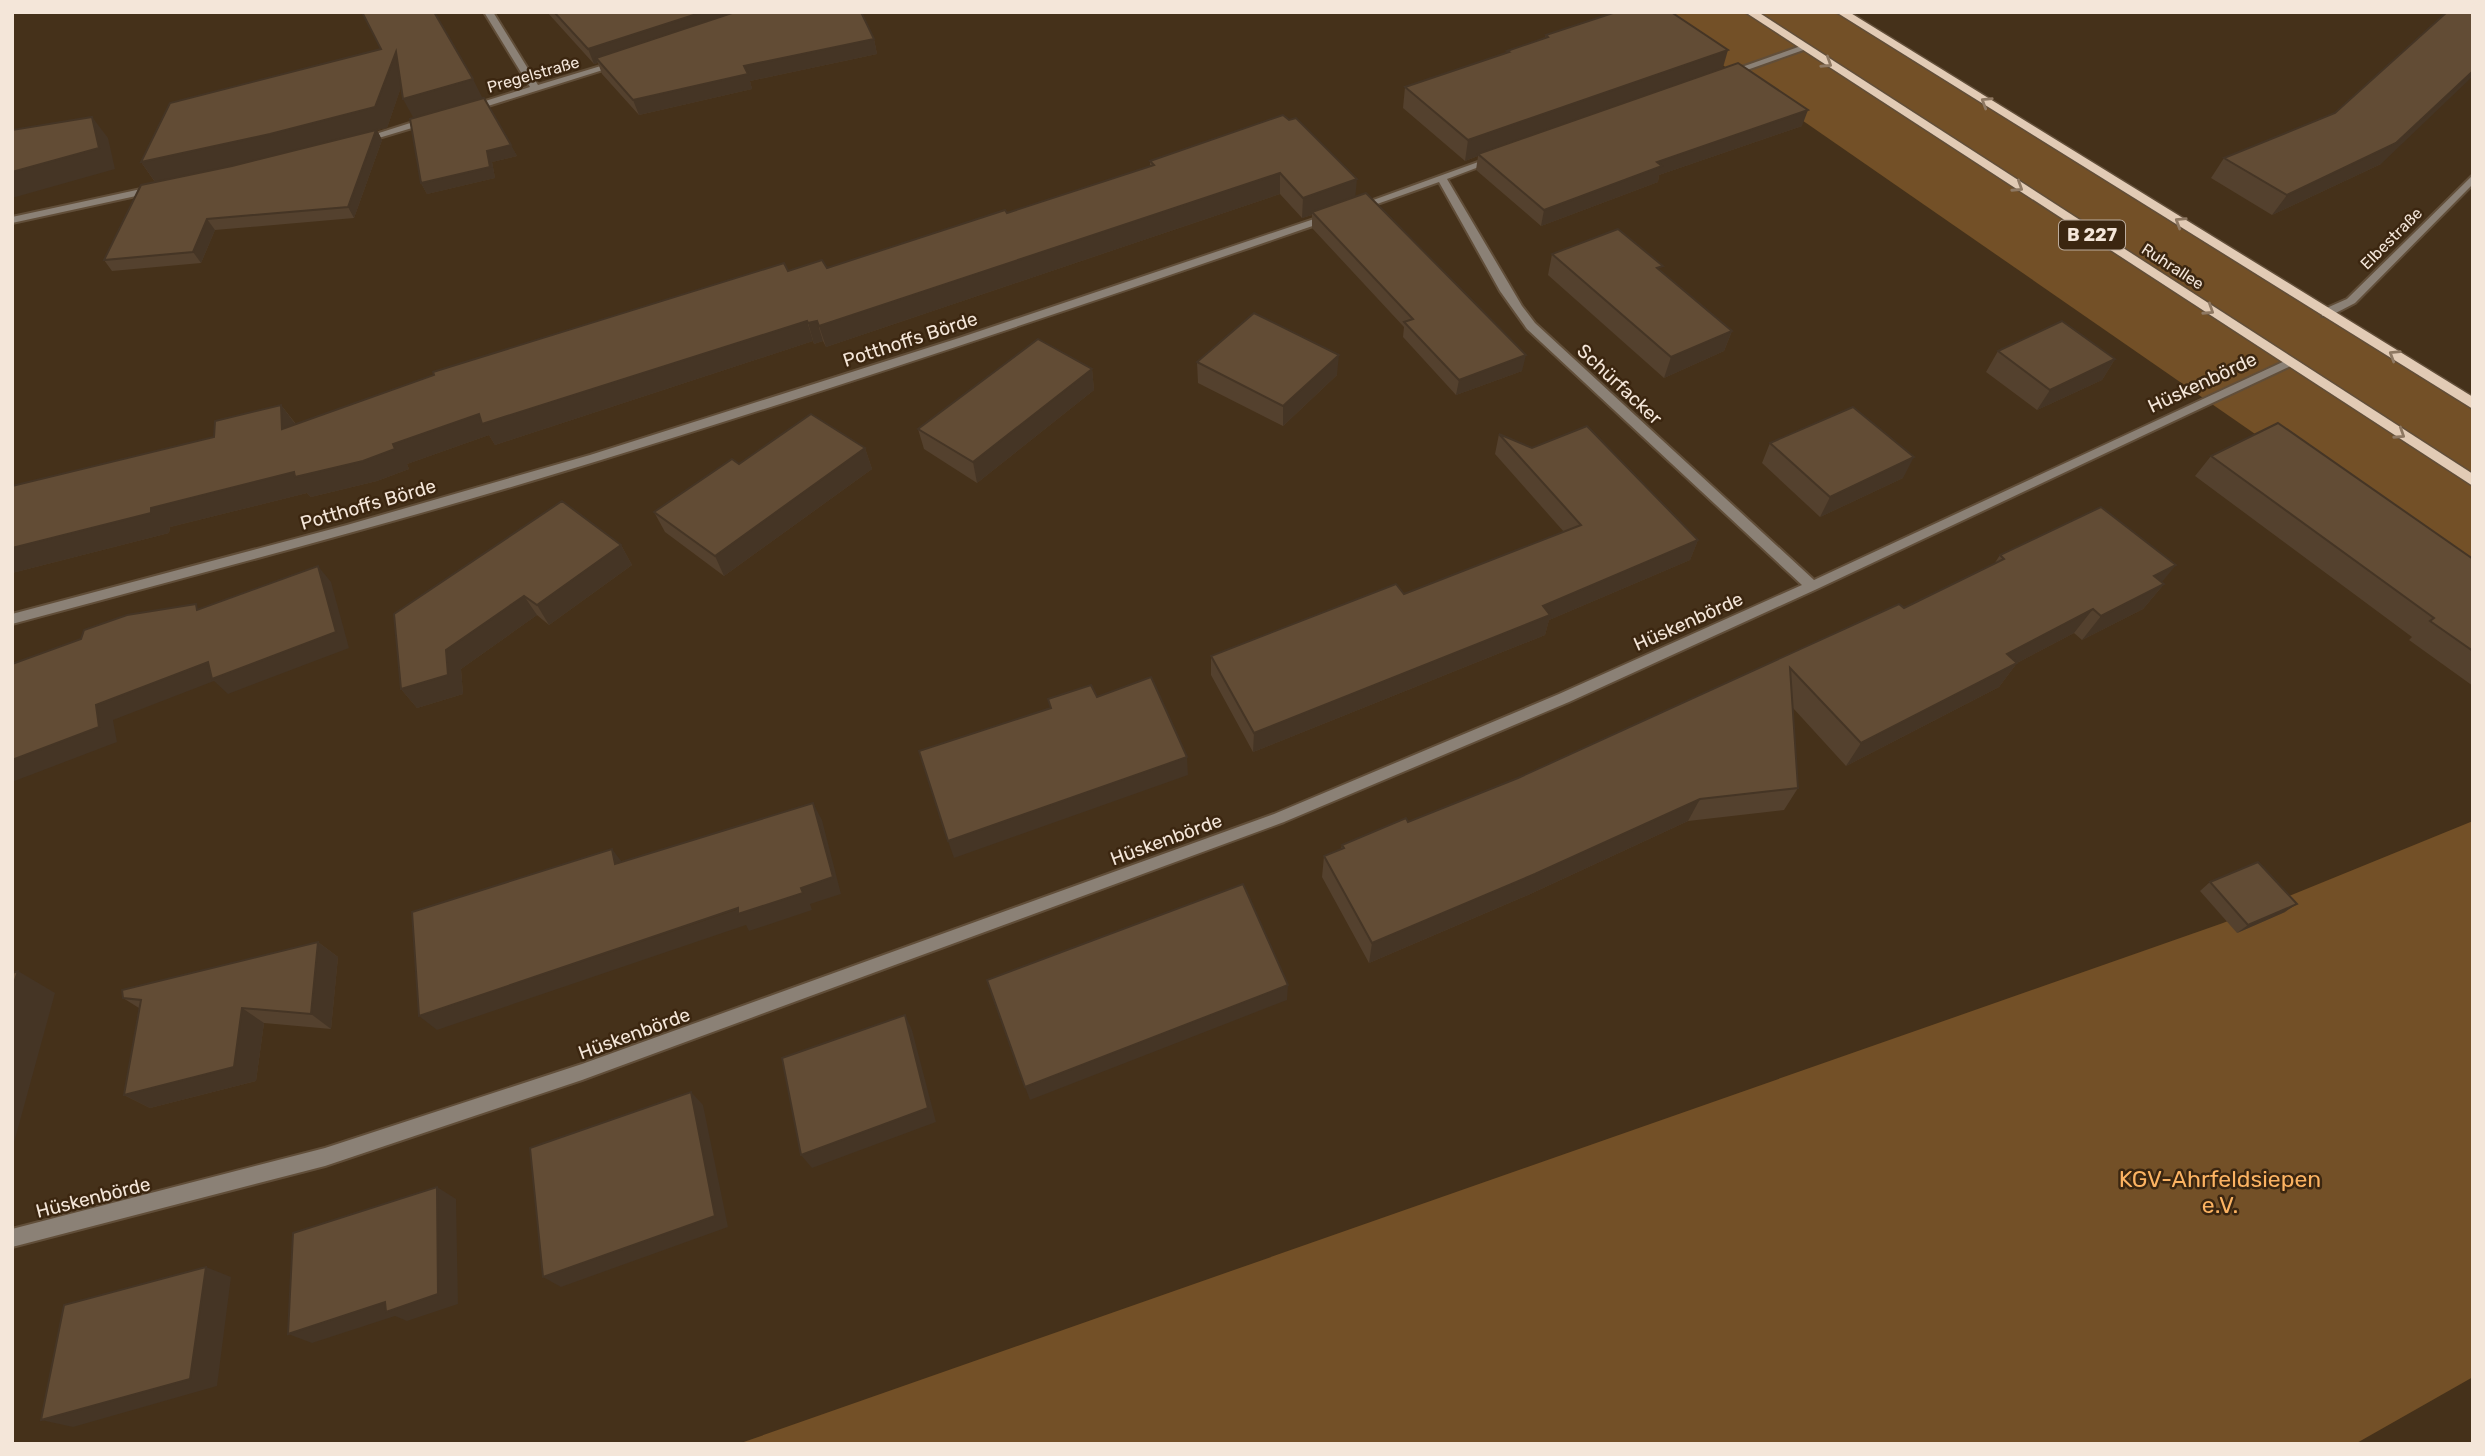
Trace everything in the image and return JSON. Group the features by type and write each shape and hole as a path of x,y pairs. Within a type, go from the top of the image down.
{"main road":[{"name":"Ruhrallee","path":"1749,12 2473,481"},
{"name":"B 227","path":"1841,12 2473,404"}],"street":[{"path":"488,12 536,89"},
{"path":"1715,77 1804,48"},
{"name":"Pregelstraße","path":"460,111 634,59"},
{"path":"347,144 435,119"},
{"path":"1351,209 1506,154"},
{"name":"Schürfacker","path":"1441,178 1462,209 1509,300 1531,326 1812,586"},
{"name":"Elbestraße","path":"2326,313 2351,301 2473,178"},
{"path":"12,220 162,187"},
{"name":"Potthoffs Börde","path":"12,619 348,530 649,440 1093,298 1338,214"},
{"name":"Hüskenbörde","path":"12,1238 325,1157 621,1058 1279,818 1564,698 2291,363"}],"green space":[{"path":"1646,12 1838,12 2473,407 2473,585"},
{"name":"KGV-Ahrfeldsiepen e.V.","path":"2473,821 2473,1377 2355,1444 738,1444 2223,923"}],"building":[{"path":"362,12 434,12 473,79 403,99 396,52 375,107 270,134 141,162 170,103 381,49"},
{"path":"554,12 703,12 588,49"},
{"path":"735,12 861,12 874,39 744,66 748,74 633,100 596,58"},
{"path":"1616,12 1671,12 1728,50 1468,140 1405,87 1509,52 1507,51 1548,37 1546,35"},
{"path":"2447,12 2473,12 2473,71 2396,143 2287,195 2224,158 2335,113"},
{"path":"1738,63 1808,110 1657,162 1662,166 1544,210 1478,154"},
{"path":"484,98 511,145 487,151 490,167 421,183 410,119"},
{"path":"1283,115 1289,120 1296,118 1357,179 1303,198 1280,173 819,326 817,321 807,321 482,424 479,414 393,444 395,449 363,461 295,477 294,472 151,508 151,513 12,548 12,486 214,437 215,421 281,405 282,429 434,375 433,372 784,263 788,271 822,260 827,268 1005,210 1007,213 1154,165 1150,161"},
{"path":"92,117 99,148 12,172 12,130"},
{"path":"376,130 348,207 207,219 193,252 104,260 141,185 232,166"},
{"path":"1366,193 1526,355 1459,380 1404,322 1413,319 1312,212"},
{"path":"1618,229 1663,266 1657,268 1732,331 1671,357 1552,254"},
{"path":"1254,313 1339,355 1283,406 1197,362"},
{"path":"2062,321 2115,359 2050,390 1998,351"},
{"path":"1038,339 1092,369 973,462 918,429"},
{"path":"1853,407 1914,457 1830,497 1770,443"},
{"path":"811,414 865,448 715,556 654,512 732,459 739,464"},
{"path":"2278,423 2473,559 2473,651 2430,621 2434,618 2211,456"},
{"path":"1587,426 1698,540 1543,606 1550,615 1254,733 1211,656 1396,584 1404,594 1581,525 1499,434 1532,448"},
{"path":"562,501 621,545 537,605 524,596 446,650 448,675 401,689 394,614"},
{"path":"2101,507 2176,565 2154,576 2164,584 2101,616 2093,609 2007,654 2017,663 1861,743 1790,668 1798,788 1700,799 1535,874 1372,943 1324,856 1344,848 1342,845 1406,818 1408,822 1518,778 1899,604 1904,608 2004,559 2000,555"},
{"path":"318,566 336,632 212,679 208,662 96,705 99,727 12,760 12,664 81,639 84,630 127,615 196,604 197,610"},
{"path":"1151,677 1187,757 948,841 919,751 1051,708 1048,699 1091,685 1097,697"},
{"path":"813,803 833,877 801,888 803,893 738,914 738,908 419,1016 412,912 612,849 615,864"},
{"path":"2258,862 2297,904 2248,925 2210,882"},
{"path":"1243,884 1288,985 1025,1087 987,980"},
{"path":"318,942 311,1014 242,1008 234,1067 124,1095 141,1000 123,998 122,990"},
{"path":"18,971 12,989 12,973"},
{"path":"905,1015 928,1108 801,1155 782,1058"},
{"path":"691,1092 715,1216 543,1277 530,1148"},
{"path":"437,1187 438,1294 386,1312 385,1302 288,1334 293,1233"},
{"path":"206,1267 190,1379 41,1420 64,1305"}]}
